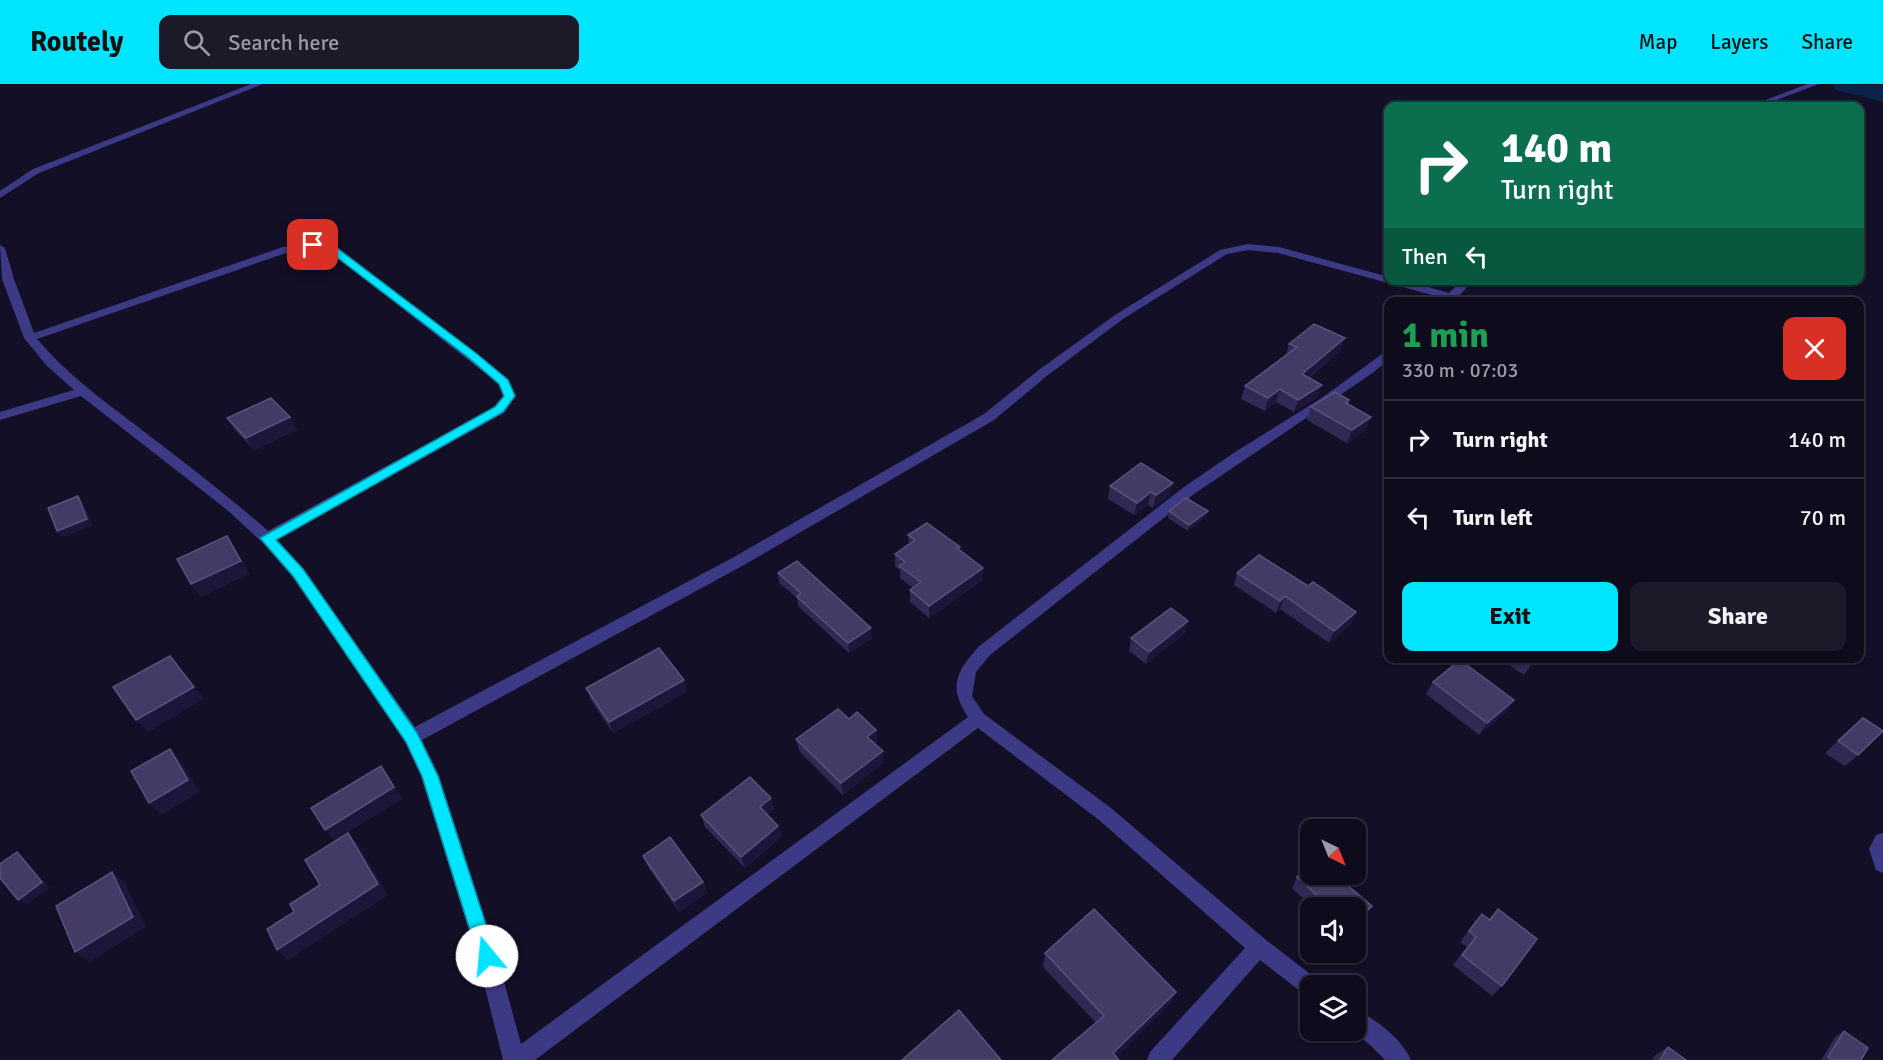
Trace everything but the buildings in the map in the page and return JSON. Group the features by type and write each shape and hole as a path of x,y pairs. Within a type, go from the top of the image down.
{"street":[{"path":"0,195 36,171 259,84"},
{"path":"1765,102 1815,84"},
{"path":"30,338 287,249 313,245 334,250 504,382 510,396 499,410 267,538"},
{"path":"412,737 739,561 989,417 1044,372 1119,317 1224,252 1248,247 1278,250 1384,278"},
{"path":"0,248 8,279 30,338 51,363 83,392 231,506 267,538 298,573 412,737 430,776 487,956 515,1060 978,719"},
{"path":"1405,285 1442,297"},
{"path":"1450,297 1463,285"},
{"path":"1300,979 1258,947 1105,814 978,719 964,697 968,670 984,651 1204,479 1262,439 1335,394 1384,358"},
{"path":"0,416 83,392"},
{"path":"1883,841 1878,849 1883,864"},
{"path":"1158,1060 1258,947"},
{"path":"1366,1028 1400,1060"}],"waterway":[{"path":"1846,84 1883,94"}],"route":[{"path":"313,245 334,250 473,356 504,382 510,396 499,410 267,538 298,573 412,737 430,776 487,956"}]}
